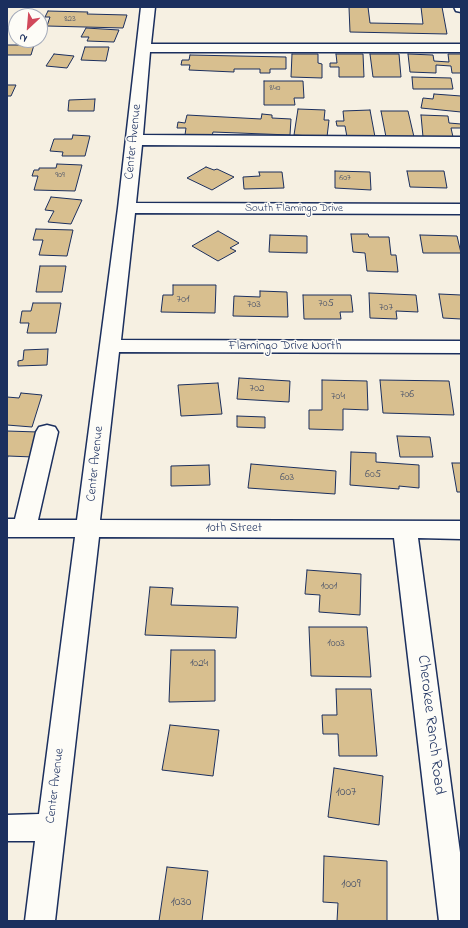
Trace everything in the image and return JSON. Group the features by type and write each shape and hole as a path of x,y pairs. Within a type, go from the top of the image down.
{"street":[{"name":"Center Avenue","path":"40,921 127,208 148,7"},
{"path":"144,48 461,48"},
{"path":"134,140 461,142"},
{"name":"South Flamingo Drive","path":"127,208 461,209"},
{"name":"Flamingo Drive North","path":"109,346 461,347"},
{"path":"16,528 47,432"},
{"name":"10th Street","path":"16,528 461,530"},
{"name":"Cherokee Ranch Road","path":"405,530 454,921"},
{"path":"7,828 51,827"}],"building":[{"path":"349,7 368,7 370,23 423,24 421,7 442,7 447,34 350,32"},
{"path":"48,11 127,15 123,28 48,26 50,17 48,17"},
{"path":"86,28 119,30 114,42 87,41 89,37 81,37"},
{"path":"7,45 8,48 33,48 31,55 7,55"},
{"path":"85,47 109,47 106,61 81,60"},
{"path":"54,54 74,56 67,68 46,66"},
{"path":"292,54 318,54 318,63 322,64 322,78 291,77"},
{"path":"336,54 363,54 364,77 339,77 339,67 330,67 330,63 337,63"},
{"path":"370,54 399,54 401,77 373,77"},
{"path":"408,54 433,55 434,61 449,62 448,54 461,54 461,73 452,73 451,66 436,65 436,73 410,72"},
{"path":"190,55 286,57 286,69 270,69 270,73 260,73 260,69 234,69 234,72 189,70 190,65 181,65 182,60 189,60"},
{"path":"412,77 451,78 453,89 413,89"},
{"path":"264,81 303,81 304,98 294,98 295,105 264,105"},
{"path":"7,85 16,85 11,96 7,96"},
{"path":"434,94 461,96 461,112 421,108 423,98 433,99"},
{"path":"95,99 94,111 68,111 69,100"},
{"path":"298,109 325,110 324,120 329,120 327,137 294,135"},
{"path":"370,110 375,137 347,137 345,126 337,126 336,121 344,121 343,111"},
{"path":"381,111 408,111 414,137 386,137"},
{"path":"262,114 272,115 272,118 291,119 290,135 213,132 212,136 185,135 186,128 177,128 178,122 185,123 187,115 261,119"},
{"path":"421,115 448,116 449,123 461,124 461,128 451,128 453,137 423,137"},
{"path":"73,135 90,136 85,156 62,156 63,152 50,151 54,139 72,139"},
{"path":"57,164 82,165 75,191 34,190 38,176 32,176 34,170 39,170 39,168 56,168"},
{"path":"206,167 214,170 217,169 234,177 212,190 187,178"},
{"path":"335,171 370,172 371,190 335,188"},
{"path":"407,171 444,171 447,188 410,187"},
{"path":"259,172 282,172 284,188 244,189 243,177 260,176"},
{"path":"51,197 82,200 71,224 48,222 54,211 45,210"},
{"path":"36,229 73,230 67,256 39,255 43,240 33,240"},
{"path":"218,231 239,243 230,248 236,251 218,261 192,246"},
{"path":"351,234 368,234 369,237 389,237 391,255 396,255 398,272 367,271 365,253 353,252"},
{"path":"270,235 307,236 307,253 269,252"},
{"path":"420,235 457,236 461,253 423,253"},
{"path":"40,266 66,266 62,292 36,292"},
{"path":"173,285 216,285 215,313 161,312 163,295 173,295"},
{"path":"260,291 287,292 288,317 233,316 234,296 260,297"},
{"path":"369,293 416,295 418,312 396,311 397,319 370,318"},
{"path":"439,294 461,295 461,319 443,318"},
{"path":"303,295 351,295 353,312 340,312 341,319 304,319"},
{"path":"33,303 61,303 56,333 27,333 29,323 20,323 22,311 31,311"},
{"path":"48,349 47,365 18,366 18,361 23,360 24,350"},
{"path":"239,378 290,381 289,402 237,399"},
{"path":"322,380 367,381 368,410 343,409 343,430 309,429 309,410 322,410"},
{"path":"380,380 449,381 454,415 383,413"},
{"path":"218,383 222,414 181,416 178,385"},
{"path":"21,393 42,395 32,427 7,425 7,397 19,398"},
{"path":"237,416 265,417 265,428 237,427"},
{"path":"7,431 38,432 33,457 8,456 7,460"},
{"path":"397,436 430,437 433,457 400,457"},
{"path":"351,452 376,453 376,462 419,465 419,488 399,486 399,489 350,485"},
{"path":"452,463 461,463 461,492 457,492"},
{"path":"251,464 336,471 335,494 248,488"},
{"path":"209,465 210,485 171,486 171,466"},
{"path":"307,570 361,574 360,615 319,612 320,595 305,594"},
{"path":"150,587 173,588 171,605 238,607 236,638 145,635"},
{"path":"309,627 367,627 371,677 311,676"},
{"path":"171,650 215,650 215,701 169,702"},
{"path":"336,689 371,689 377,756 339,756 338,734 323,734 322,715 337,715"},
{"path":"170,725 219,730 213,776 162,770"},
{"path":"334,768 383,776 379,825 328,817"},
{"path":"324,856 387,861 387,921 337,921 338,903 323,902"},
{"path":"167,867 208,871 202,921 159,921"}]}
